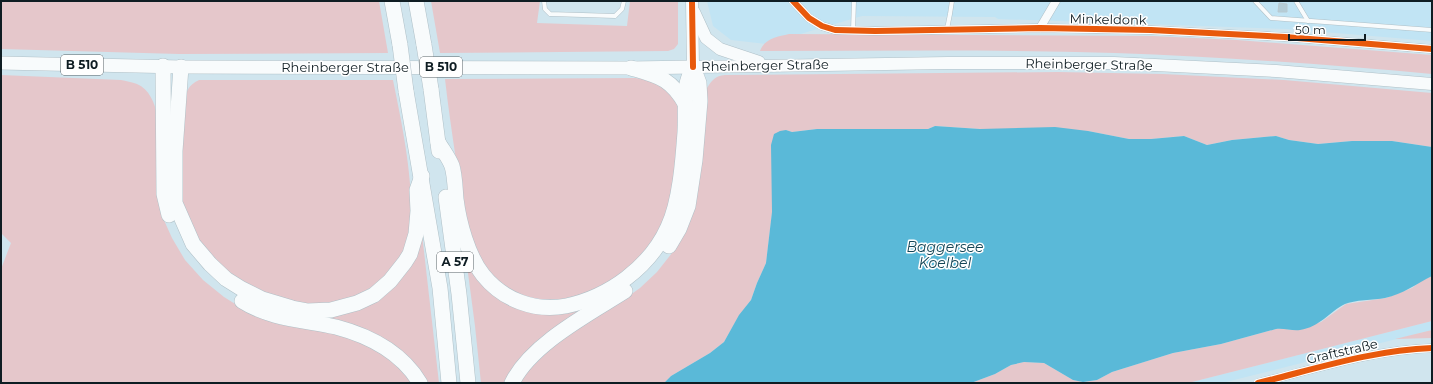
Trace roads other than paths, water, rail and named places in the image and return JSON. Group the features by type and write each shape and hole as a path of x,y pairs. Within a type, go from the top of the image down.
{"highway":[{"name":"A 57","path":"392,1 440,288 449,383"},
{"name":"A 57","path":"416,1 431,89 459,294 468,383"},
{"path":"163,66 164,194 168,212 182,245 200,269 219,285 246,303 266,312 295,320 336,327 359,334 383,346 403,361 420,383"},
{"path":"438,142 452,165 460,217 469,250 474,262 483,275 503,294 514,300 535,306 558,308 578,304 610,289 632,274 648,258 669,226 676,203 681,172 685,132 687,84 693,66"},
{"path":"512,383 526,363 543,346 565,329 631,287 645,275 658,262 679,229 688,206 699,125 699,83 693,66"},
{"path":"181,67 175,151 175,203 193,244 210,264 226,279 262,300 308,311 323,311 357,303 374,295 390,281 410,254 416,234 418,211 416,190 422,176"},
{"path":"631,68 660,77 680,94 686,105"}],"main road":[{"path":"692,5 706,38 720,49 768,65"},
{"path":"692,5 693,66"},
{"name":"Rheinberger Straße","path":"1,63 181,67 631,68 768,65 1114,63 1276,71 1432,84"}],"street":[{"name":"Minkeldonk","path":"793,1 809,18 822,26 835,30 1040,28 1221,33 1330,40 1432,49"},
{"path":"1040,28 1056,1"},
{"name":"Graftstraße","path":"1258,383 1379,353 1408,349 1432,348"}],"lane":[{"path":"544,1 545,8 550,14 615,16 622,9 624,1"},
{"path":"853,30 854,1"},
{"path":"947,29 952,1"},
{"path":"1255,1 1271,18 1432,30"},
{"path":"1296,1 1308,21"}],"water":[{"name":"Baggersee Koelbel","path":"935,126 980,129 1055,127 1088,131 1129,139 1184,136 1207,145 1232,140 1276,136 1289,140 1318,144 1352,141 1392,141 1432,147 1432,276 1392,296 1345,304 1319,323 1307,328 1300,330 1276,329 1221,344 1173,353 1112,372 1097,380 1083,382 1073,380 1044,363 1024,362 1011,365 995,374 971,383 664,383 671,376 710,353 724,342 739,315 751,300 766,263 772,212 771,145 774,134 786,130 792,132 817,129 928,129"}]}
